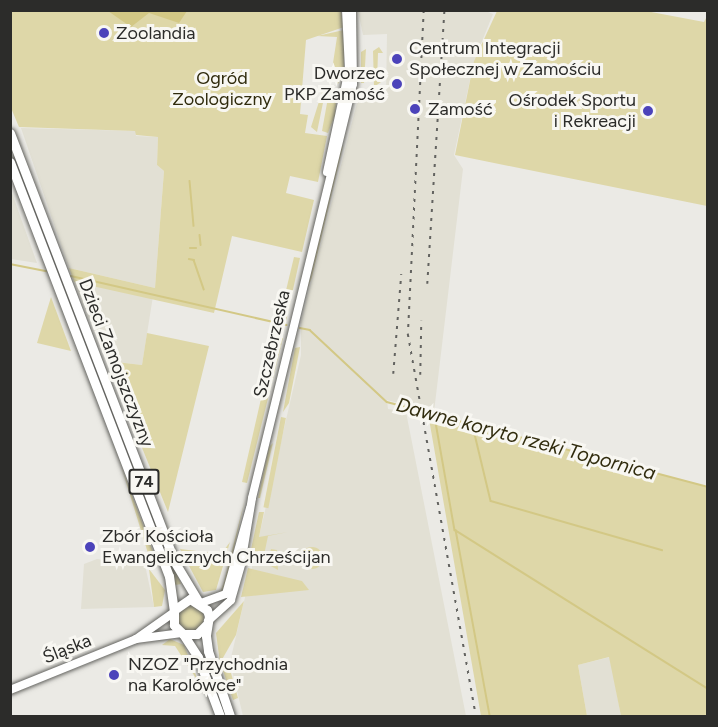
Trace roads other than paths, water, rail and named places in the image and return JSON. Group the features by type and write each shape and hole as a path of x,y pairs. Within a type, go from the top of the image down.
{"main road":[{"name":"Dzieci Zamojszczyzny","path":"10,133 180,575 199,602"},
{"name":"Dzieci Zamojszczyzny","path":"10,162 169,576 174,611"},
{"path":"174,611 182,601 199,602"},
{"name":"74","path":"199,602 208,622 208,651 230,717"},
{"name":"74","path":"174,611 182,634 198,657 220,717"},
{"path":"182,634 197,634 208,622"}],"street":[{"name":"Szczebrzeska","path":"326,187 349,69 346,10"},
{"name":"Szczebrzeska","path":"199,602 226,594 250,508 326,187 354,80 352,10"},
{"name":"Szczebrzeska","path":"208,622 234,594 250,508"},
{"name":"Śląska","path":"10,690 136,639 174,611"},
{"name":"Śląska","path":"136,639 182,634"}],"waterway":[{"path":"190,181 194,226"},
{"path":"200,235 201,245"},
{"path":"190,248 196,248"},
{"path":"189,259 194,260 204,289"},
{"name":"Dawne koryto rzeki Topornica","path":"10,264 46,271"},
{"name":"Dawne koryto rzeki Topornica","path":"71,276 286,325"},
{"name":"Dawne koryto rzeki Topornica","path":"300,328 310,330 387,402 708,487"},
{"path":"435,417 455,530 708,689"},
{"path":"473,426 491,501 662,550"},
{"path":"456,530 490,716"}],"railway":[{"path":"424,10 408,334 476,716"},
{"path":"427,284 444,10"},
{"path":"393,374 401,274"},
{"path":"420,375 421,321"}],"place":[{"name":"Zoolandia","path":"104,33"},
{"name":"Centrum Integracji Społecznej w Zamościu","path":"397,59"},
{"name":"Dworzec PKP Zamość","path":"397,84"},
{"name":"Zamość","path":"415,109"},
{"name":"Ośrodek Sportu i Rekreacji","path":"648,111"},
{"name":"Zbór Kościoła Ewangelicznych Chrześcijan","path":"90,547"},
{"name":"NZOZ \"Przychodnia na Karolówce\"","path":"114,675"}],"park label":[{"name":"Ogród Zoologiczny","path":"222,89"}]}
